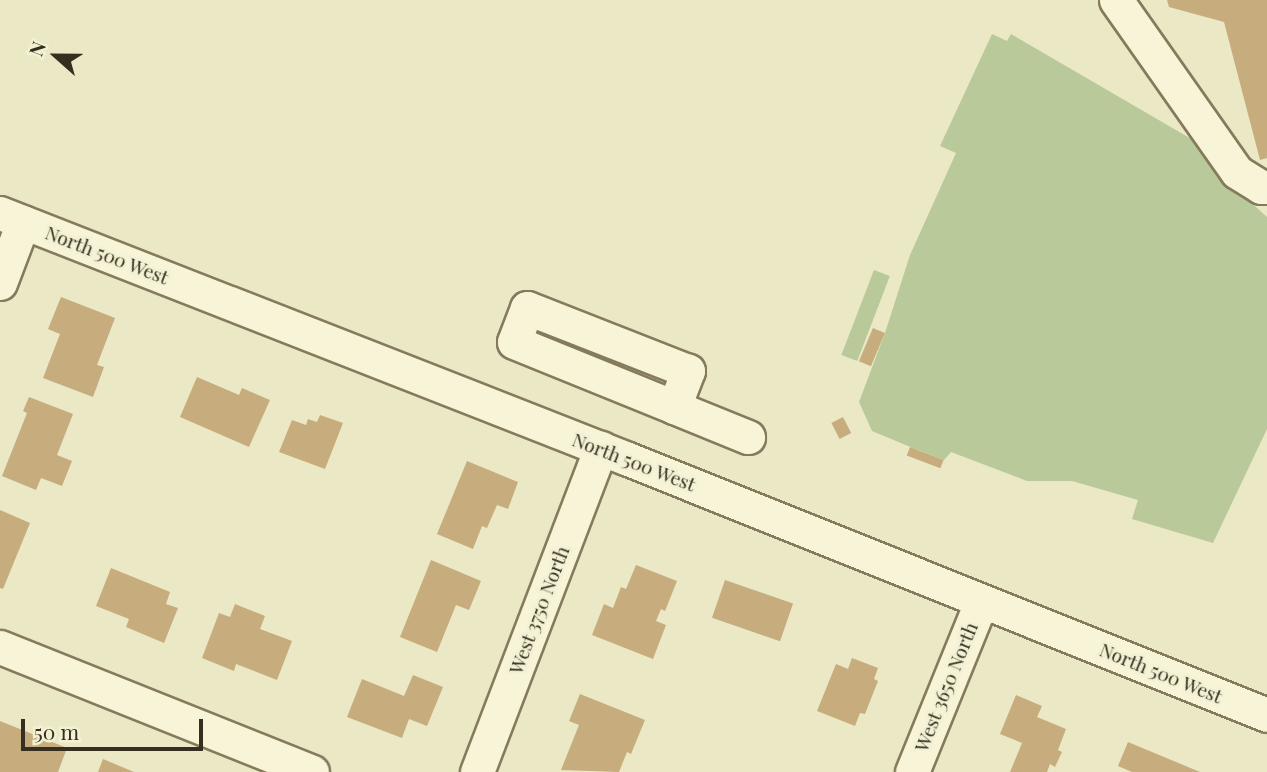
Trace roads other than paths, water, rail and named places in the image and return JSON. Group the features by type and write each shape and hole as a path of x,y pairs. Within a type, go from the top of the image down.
{"street":[{"path":"1116,0 1237,172 1261,187 1267,187"},
{"path":"0,283 11,218"},
{"name":"North 500 West","path":"11,218 601,449 1267,715"},
{"path":"674,407 688,371 527,308 514,342 674,407 748,437"},
{"name":"West 3750 North","path":"477,772 601,449"},
{"name":"West 3650 North","path":"912,772 981,602"},
{"path":"0,647 312,772"}]}
